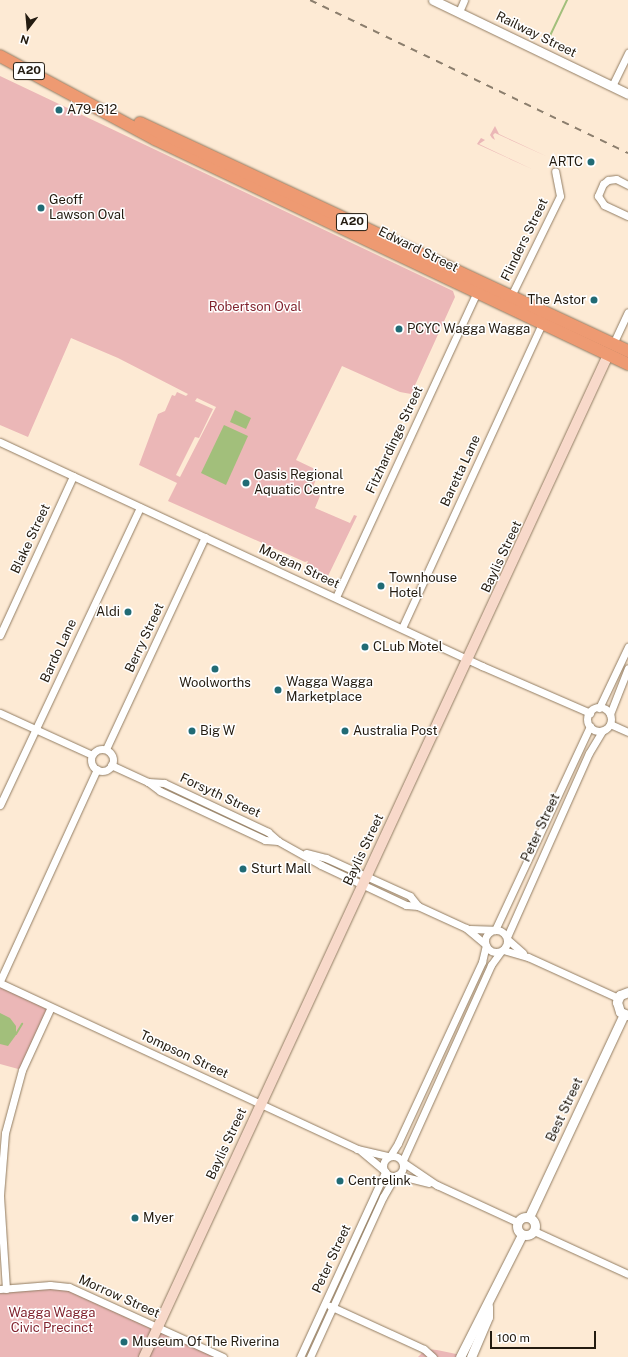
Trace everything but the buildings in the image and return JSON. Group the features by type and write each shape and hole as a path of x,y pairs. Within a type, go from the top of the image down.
{"highway":[{"name":"Edward Street","path":"0,56 90,102 155,139 476,294 542,324 611,349 628,351"},
{"name":"Edward Street","path":"0,61 58,86"},
{"name":"Edward Street","path":"90,102 159,131 511,296 611,349 628,364"},
{"path":"476,294 482,282"}],"main road":[{"name":"Baylis Street","path":"144,1357 611,349"}],"street":[{"name":"Railway Street","path":"433,0 628,94"},
{"path":"458,12 464,0"},
{"path":"612,86 628,53"},
{"name":"Flinders Street","path":"511,296 560,196 555,171"},
{"path":"628,185 616,179 610,179 603,184 598,196 604,205 628,216"},
{"name":"Fitzhardinge Street","path":"336,597 476,294"},
{"path":"611,349 628,312"},
{"name":"Baretta Lane","path":"402,628 542,324"},
{"name":"Morgan Street","path":"0,442 468,659 590,713"},
{"name":"Blake Street","path":"0,634 73,476"},
{"name":"Bardo Lane","path":"0,805 140,507"},
{"name":"Berry Street","path":"106,749 205,537"},
{"path":"628,647 625,663 599,708 590,713 588,720 590,726 602,731 610,724 610,714 628,668"},
{"path":"599,708 610,714"},
{"path":"0,713 92,755"},
{"path":"610,724 628,732"},
{"name":"Peter Street","path":"494,930 568,778 590,726"},
{"name":"Peter Street","path":"507,938 527,887 576,781 602,731"},
{"path":"106,749 113,758 111,765 104,771 97,770 91,761 92,755 97,750 106,749"},
{"name":"Forsyth Street","path":"111,765 148,782 160,791 259,837 278,841 298,850 321,865 364,881 406,905 418,906 466,928 485,944"},
{"path":"0,982 97,770"},
{"path":"568,778 576,781"},
{"path":"552,810 561,814"},
{"path":"534,849 543,853"},
{"path":"518,883 527,887"},
{"name":"Forsyth Street","path":"466,928 494,930"},
{"path":"437,1185 396,1176 385,1171 384,1161 389,1156 417,1104 482,962 486,936 494,930 500,930 528,957"},
{"path":"396,1176 403,1169 403,1162 425,1108 491,965 502,951 507,938"},
{"path":"485,944 490,950 528,957 618,998"},
{"name":"Tompson Street","path":"0,982 50,1007 358,1149 389,1156"},
{"path":"618,998 628,992"},
{"path":"618,998 618,1009 626,1015"},
{"path":"465,999 473,1003"},
{"path":"3,1289 0,1202 5,1133 22,1070 50,1007"},
{"name":"Best Street","path":"529,1217 626,1015"},
{"path":"450,1031 459,1035"},
{"path":"432,1072 440,1076"},
{"path":"417,1104 425,1108"},
{"name":"Tompson Street","path":"358,1149 385,1171"},
{"path":"389,1156 397,1156 403,1162 437,1185 517,1222"},
{"name":"Peter Street","path":"310,1357 356,1257 385,1171"},
{"name":"Peter Street","path":"300,1357 348,1254 396,1176"},
{"path":"524,1217 529,1217 535,1224 534,1231 528,1236 522,1235 518,1231 517,1222 524,1217"},
{"path":"534,1231 628,1274"},
{"path":"462,1357 522,1235"},
{"path":"348,1254 356,1257"},
{"name":"Morrow Street","path":"3,1289 50,1285 69,1287 223,1357"},
{"path":"325,1304 424,1349 433,1357"},
{"path":"471,1357 488,1317 488,1306"}],"green space":[{"name":"Robertson Oval","path":"0,76 453,291 455,297 411,394 400,392 342,366 296,460 319,471 313,487 322,491 315,508 350,523 354,515 357,516 328,576 306,566 308,561 305,562 168,501 177,483 139,465 158,414 165,411 172,395 175,396 177,392 186,396 188,394 118,358 71,338 28,437 0,425","holes":["197,398 216,407 180,477 176,475 195,437 199,438 213,409 195,401"]},
{"path":"495,126 499,134 548,157 495,133 493,135 495,140 490,135"},
{"path":"481,138 485,140 479,144 534,170 477,144"},
{"path":"0,983 51,1007 22,1070 0,1064"},
{"name":"Wagga Wagga Civic Precinct","path":"60,1285 223,1357 0,1357 0,1289"},
{"path":"426,1349 461,1355 459,1357 418,1357"}],"shaded area":[{"path":"235,410 251,418 246,429 230,422"},
{"path":"224,425 248,436 226,485 201,473"},
{"path":"0,1013 10,1018 16,1026 16,1035 8,1046 0,1044"}],"waterway":[{"path":"547,42 567,0"},
{"path":"16,1034 22,1024"}],"railway":[{"path":"310,0 628,153"}],"place":[{"name":"A79-612","path":"59,110"},
{"name":"ARTC","path":"591,162"},
{"name":"Geoff Lawson Oval","path":"41,208"},
{"name":"The Astor","path":"594,300"},
{"name":"PCYC Wagga Wagga","path":"399,329"},
{"name":"Oasis Regional Aquatic Centre","path":"246,483"},
{"name":"Townhouse Hotel","path":"381,586"},
{"name":"Aldi","path":"128,612"},
{"name":"CLub Motel","path":"365,647"},
{"name":"Woolworths","path":"215,669"},
{"name":"Wagga Wagga Marketplace","path":"278,690"},
{"name":"Big W","path":"192,731"},
{"name":"Australia Post","path":"345,731"},
{"name":"Sturt Mall","path":"243,869"},
{"name":"Centrelink","path":"340,1181"},
{"name":"Myer","path":"135,1218"},
{"name":"Museum Of The Riverina","path":"124,1342"}]}
